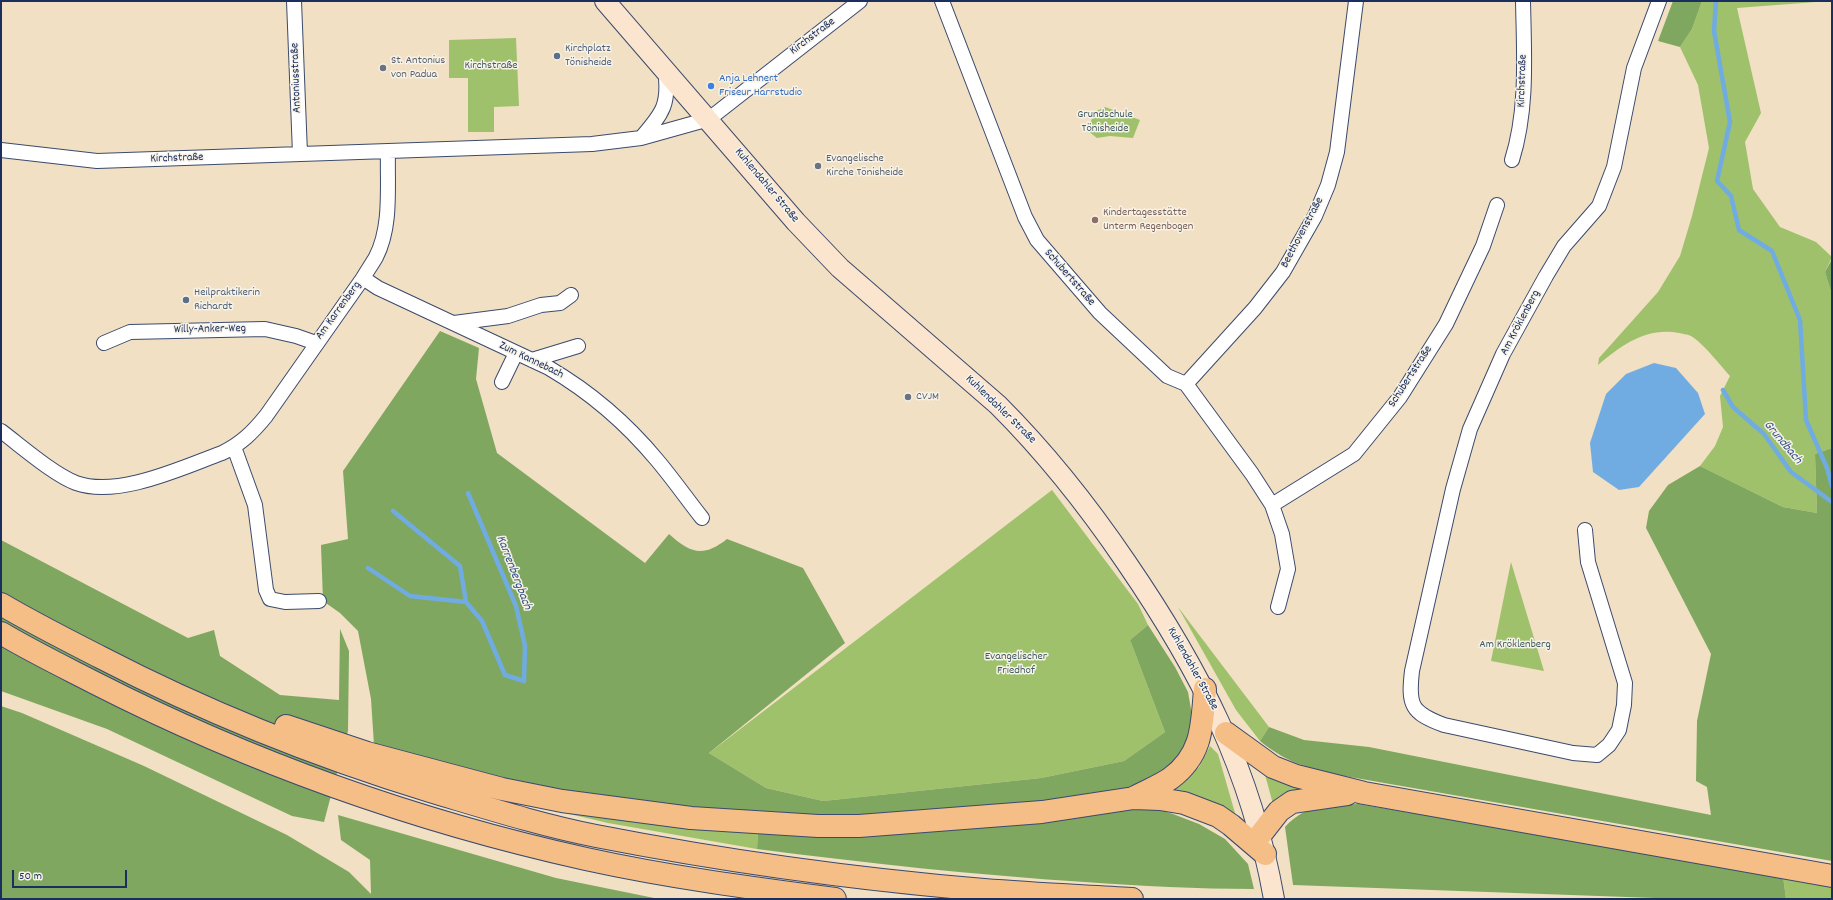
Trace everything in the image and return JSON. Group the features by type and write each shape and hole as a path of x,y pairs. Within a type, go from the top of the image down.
{"highway":[{"path":"1,604 62,638 161,688 244,725 287,726 344,754 478,806 593,835 711,857 847,876 977,889 1132,899"},
{"path":"1,633 153,712 234,748 334,786 469,830 585,859 706,882 835,899"},
{"path":"1134,798 1170,779 1185,766 1197,746 1201,730 1205,689"},
{"path":"1226,733 1273,767 1296,776 1364,793 1832,876"},
{"path":"365,761 562,801 691,818 784,824 859,826 952,820 1042,812 1134,798 1160,799 1184,803 1202,809 1231,824 1263,844 1279,811 1292,802 1364,793"},
{"path":"664,874 714,896 728,899"}],"main road":[{"name":"Kuhlendahler Straße","path":"605,1 709,119 796,222 840,268 998,405 1052,463 1105,531 1188,658 1226,733 1241,772 1263,844 1272,890"}],"street":[{"name":"Antoniusstraße","path":"294,1 300,154"},
{"name":"Kirchstraße","path":"1,150 97,161 592,144 641,138 709,119 860,1"},
{"name":"Schubertstraße","path":"942,1 1025,217 1037,240 1100,313 1167,376 1186,384"},
{"name":"Beethovenstraße","path":"1186,384 1255,308 1283,272 1315,216 1328,185 1336,152 1356,1"},
{"name":"Kirchstraße","path":"1512,160 1519,138 1523,104 1523,1"},
{"name":"Am Kröklenberg","path":"1585,530 1588,562 1625,682 1624,705 1619,730 1609,745 1597,755 1573,753 1444,726 1426,719 1413,706 1410,689 1412,671 1453,489 1470,429 1504,354 1546,276 1564,246 1599,206 1614,167 1634,68 1659,1"},
{"path":"641,138 656,121 664,108 667,82 665,69"},
{"name":"Am Karrenberg","path":"1,431 62,476 76,483 94,487 111,488 132,484 222,454 234,448 252,434 266,416 377,256 384,232 387,211 388,152"},
{"name":"Schubertstraße","path":"1272,505 1354,454 1400,397 1446,324 1484,246 1497,205"},
{"name":"Zum Kannebach","path":"363,278 378,288 532,360 572,381 627,427 657,460 702,518"},
{"path":"454,323 508,316 541,305 560,303 571,295"},
{"name":"Willy-Anker-Weg","path":"104,343 130,332 265,329 296,336 316,343"},
{"path":"532,360 578,346"},
{"path":"502,382 516,353"},
{"path":"1186,384 1252,474 1272,505 1282,534 1288,569 1278,607"},
{"path":"234,448 255,505 266,590 270,599 285,602 319,601"}],"green space":[{"path":"1673,1 1702,1 1692,29 1680,47 1658,41"},
{"path":"1702,1 1829,1 1737,8 1761,113 1745,142 1753,189 1780,227 1816,242 1832,257 1825,272 1832,295 1832,448 1815,454 1817,513 1783,507 1700,466 1715,446 1723,427 1720,396 1730,376 1696,339 1688,335 1667,332 1645,335 1625,345 1598,365 1599,358 1658,292 1680,256 1692,216 1709,148 1698,85 1680,47 1692,29"},
{"name":"Kirchstraße","path":"516,38 519,106 494,107 494,132 468,132 468,78 449,78 449,40"},
{"name":"Grundschule Tönisheide","path":"1105,107 1140,120 1133,138 1110,136 1097,138 1088,131 1094,112"},
{"path":"1832,259 1832,295 1825,272"},
{"path":"440,331 479,348 476,379 497,453 645,563 669,534 690,549 697,551 711,549 727,539 803,568 845,643 709,753 766,788 823,801 1041,778 1124,761 1165,732 1130,640 1148,625 1175,667 1188,692 1192,715 1192,727 1182,756 1155,778 1126,788 1041,802 952,812 818,816 692,807 563,792 502,781 374,745 371,699 358,631 340,613 323,601 321,545 348,539 343,471"},
{"path":"1832,448 1832,861 1327,773 1292,761 1276,753 1260,741 1269,727 1304,740 1369,747 1711,815 1707,787 1696,781 1697,721 1711,654 1646,528 1649,511 1668,485 1700,466 1783,507 1817,513 1815,454"},
{"name":"Evangelischer Friedhof","path":"1052,490 1138,604 1148,625 1130,640 1165,732 1124,761 1041,778 823,801 766,788 709,753"},
{"path":"1,540 188,638 214,630 220,656 280,695 339,700 340,629 349,651 348,731 324,822 292,816 107,729 1,691"},
{"name":"Am Kröklenberg","path":"1511,562 1544,671 1491,661"},
{"path":"1178,607 1269,727 1260,741 1236,710"},
{"path":"1,706 22,713 144,766 287,835 349,872 371,894 370,860 341,840 338,815 556,878 659,899 1,899"},
{"path":"1210,746 1218,754 1237,820 1168,791 1199,767"},
{"path":"1264,771 1302,790 1273,804"},
{"path":"1358,804 1783,876 1786,899 1682,899 1293,885 1285,827 1301,814 1318,807"},
{"path":"535,806 758,831 757,849 608,823"},
{"path":"1127,808 1154,808 1173,814 1199,824 1225,839 1248,864 1254,889 1148,886 1003,876 880,864 757,849 758,831"},
{"path":"1783,876 1832,884 1832,899 1786,899"}],"water":[{"path":"1654,363 1676,368 1698,393 1705,414 1639,487 1619,490 1593,472 1590,443 1606,394 1626,374"}],"waterway":[{"path":"1716,1 1714,31 1730,122 1717,181 1731,196 1739,230 1772,251 1800,320 1806,420 1827,468 1832,486"},
{"name":"Grundbach","path":"1723,390 1733,407 1764,434 1791,472 1832,502"},
{"name":"Karrenbergbach","path":"368,568 410,596 466,602 482,621 505,675 524,681 525,646 516,606 468,493"},
{"name":"Karrenbergbach","path":"393,511 460,566 466,602"}],"place":[{"name":"Kirchplatz Tönisheide","path":"557,56"},
{"name":"St. Antonius von Padua","path":"383,68"},
{"name":"Anja Lehnert Friseur Harrstudio","path":"711,86"},
{"name":"Evangelische Kirche Tönisheide","path":"818,166"},
{"name":"Kindertagesstätte Unterm Regenbogen","path":"1095,220"},
{"name":"Heilpraktikerin Richardt","path":"186,300"},
{"name":"CVJM","path":"908,397"}]}
